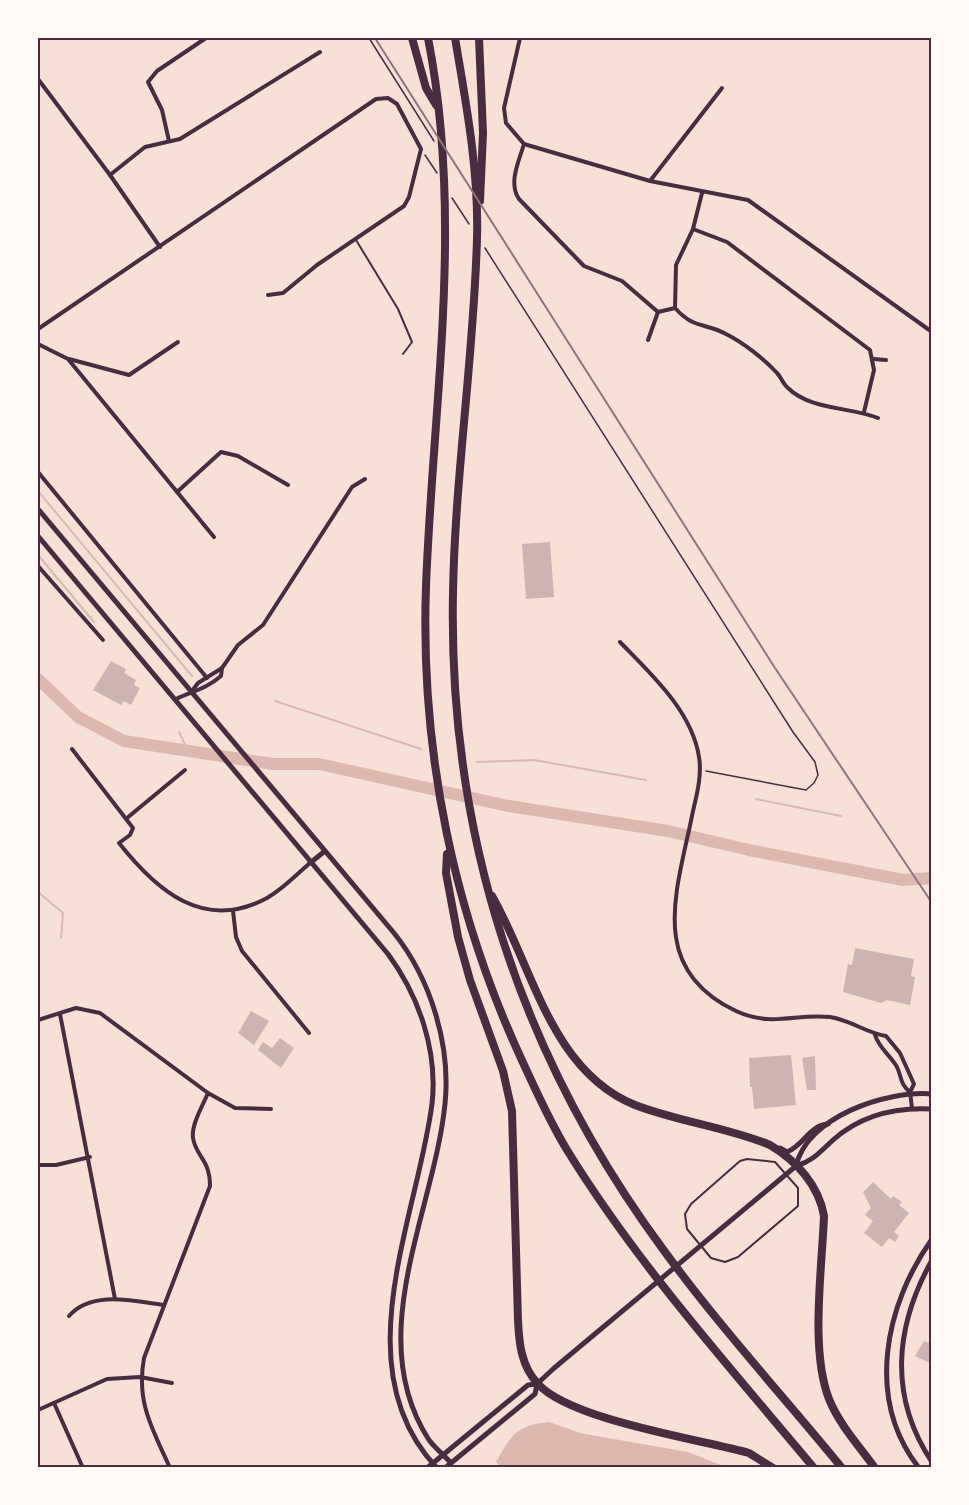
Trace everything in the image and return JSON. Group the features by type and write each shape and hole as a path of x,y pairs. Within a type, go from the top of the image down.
{"highway":[{"path":"412,38 426,88 438,109"},
{"path":"428,38 438,109 447,223 443,349 426,610 427,685 434,763 447,843 472,932 500,1011 544,1109 565,1147 646,1267 814,1467"},
{"path":"455,38 472,158 477,237"},
{"path":"479,38 482,173 453,589 454,686 464,769 486,885 508,961 544,1053 610,1174 690,1286 842,1467"},
{"path":"447,843 446,873 458,937 470,980 503,1071 512,1111 519,1347 524,1362 537,1384 574,1408 743,1452 773,1467"},
{"path":"486,885 503,915 530,979 554,1025 576,1061 594,1079 620,1098 645,1109 774,1147 814,1186 821,1198 824,1216 819,1341 823,1377 837,1415 875,1467"}],"main road":[{"path":"38,509 406,948 429,996 443,1050 445,1102 441,1134 404,1296 402,1337 405,1376 417,1416 430,1442 453,1465"},
{"path":"38,536 176,699 404,977 424,1026 430,1054 432,1103 393,1294 390,1337 396,1392 409,1428 437,1467"},
{"path":"310,863 325,851"},
{"path":"796,1166 800,1151 830,1124 856,1108 910,1092 932,1094"},
{"path":"446,1467 453,1465 535,1394 537,1384 553,1369 796,1166 812,1162 853,1125 900,1108 932,1109"},
{"path":"774,1147 787,1152 795,1149 820,1124 830,1124"},
{"path":"406,1229 418,1232"},
{"path":"919,1467 904,1442 890,1400 887,1362 889,1335 900,1292 932,1239"},
{"path":"402,1248 413,1250"},
{"path":"932,1260 914,1298 903,1334 901,1368 906,1401 914,1430 932,1462"},
{"path":"900,1292 914,1298"},
{"path":"390,1337 402,1337"},
{"path":"427,1467 528,1385 537,1384"}],"street":[{"path":"169,141 162,110 148,82 158,71 206,38"},
{"path":"520,38 504,108 507,123 524,144 650,181 702,193 748,200 932,332"},
{"path":"110,176 145,147 180,138 320,52"},
{"path":"38,79 160,247"},
{"path":"650,181 722,88"},
{"path":"38,329 376,99 388,98 397,104 421,149 409,197 404,206 317,265 284,293 268,295"},
{"path":"524,144 514,178 514,189 519,199 584,266 622,281 658,312"},
{"path":"675,308 676,266 693,229 702,193"},
{"path":"693,229 727,242 861,340 874,359 864,412"},
{"path":"658,312 675,308"},
{"path":"675,308 695,325 726,333 770,365 788,388 797,394 821,405 864,412 878,417"},
{"path":"648,340 658,312"},
{"path":"38,344 68,359 132,374 178,342"},
{"path":"68,359 214,537"},
{"path":"874,359 886,360"},
{"path":"177,492 221,452 238,456 288,485"},
{"path":"38,472 207,678"},
{"path":"192,692 222,668 238,645 263,625 352,487 365,478"},
{"path":"38,566 96,635 103,640"},
{"path":"620,642 661,684 683,717 697,746 700,771 677,893 674,928 679,954 686,967 716,999 738,1012 764,1020 830,1017 851,1021 876,1035 886,1036 900,1053 914,1084 910,1092 912,1108"},
{"path":"176,699 192,692 202,691 210,686 221,676 222,668"},
{"path":"72,749 133,828 130,835 119,843 138,867 176,898 201,908 232,911 268,898 310,863"},
{"path":"127,818 185,770"},
{"path":"232,911 236,937 242,951 309,1033"},
{"path":"38,1020 76,1008 100,1012 208,1093 235,1108 271,1109"},
{"path":"60,1014 90,1157 115,1299"},
{"path":"876,1035 878,1045 897,1068 901,1084 910,1092"},
{"path":"170,1467 145,1413 141,1377 144,1358 210,1186 210,1169 193,1140 193,1132 208,1093"},
{"path":"39,1165 56,1165 90,1157"},
{"path":"69,1316 84,1304 115,1299 164,1305"},
{"path":"38,1410 107,1379 141,1377 172,1383"},
{"path":"54,1403 83,1467"}],"lane":[{"path":"356,240 398,309 412,342 403,354"},
{"path":"740,1161 775,1162 787,1174 798,1188 798,1206 731,1261 725,1262 711,1258 687,1229 685,1214 691,1204 740,1161"}],"path":[{"path":"369,38 435,142"},
{"path":"421,149 439,177"},
{"path":"450,195 793,732 813,758 818,775 814,783 800,790 700,771"}],"shaded area":[{"path":"549,1422 580,1433 688,1452 726,1467 502,1468 496,1462 516,1433 538,1423"}],"building":[{"path":"550,542 554,597 526,599 522,544"},
{"path":"111,661 126,669 124,673 136,680 134,685 140,688 131,705 124,701 121,705 93,690"},
{"path":"855,948 914,959 911,976 915,977 910,1005 887,1000 881,1003 843,992 848,964 852,965"},
{"path":"251,1011 269,1021 254,1045 238,1033"},
{"path":"280,1038 294,1048 281,1068 258,1050 263,1042 272,1048"},
{"path":"791,1055 796,1105 754,1109 752,1087 750,1087 749,1058"},
{"path":"815,1056 816,1090 807,1090 802,1058"},
{"path":"873,1182 891,1199 893,1196 902,1202 899,1205 909,1213 894,1232 899,1236 895,1242 889,1238 882,1247 864,1233 873,1221 865,1215 871,1208 863,1192"},
{"path":"924,1341 932,1344 932,1364 915,1356"}],"waterway":[{"path":"38,491 192,676"},
{"path":"38,555 94,622"},
{"path":"38,679 78,717 124,741 273,764 319,764 508,806 668,831 749,850 903,880 932,878"},
{"path":"275,701 421,749"},
{"path":"179,732 188,751"},
{"path":"477,762 534,760 646,780"},
{"path":"756,799 841,816"},
{"path":"38,892 63,913 61,938"}],"railway":[{"path":"375,38 775,668 932,903"}]}
